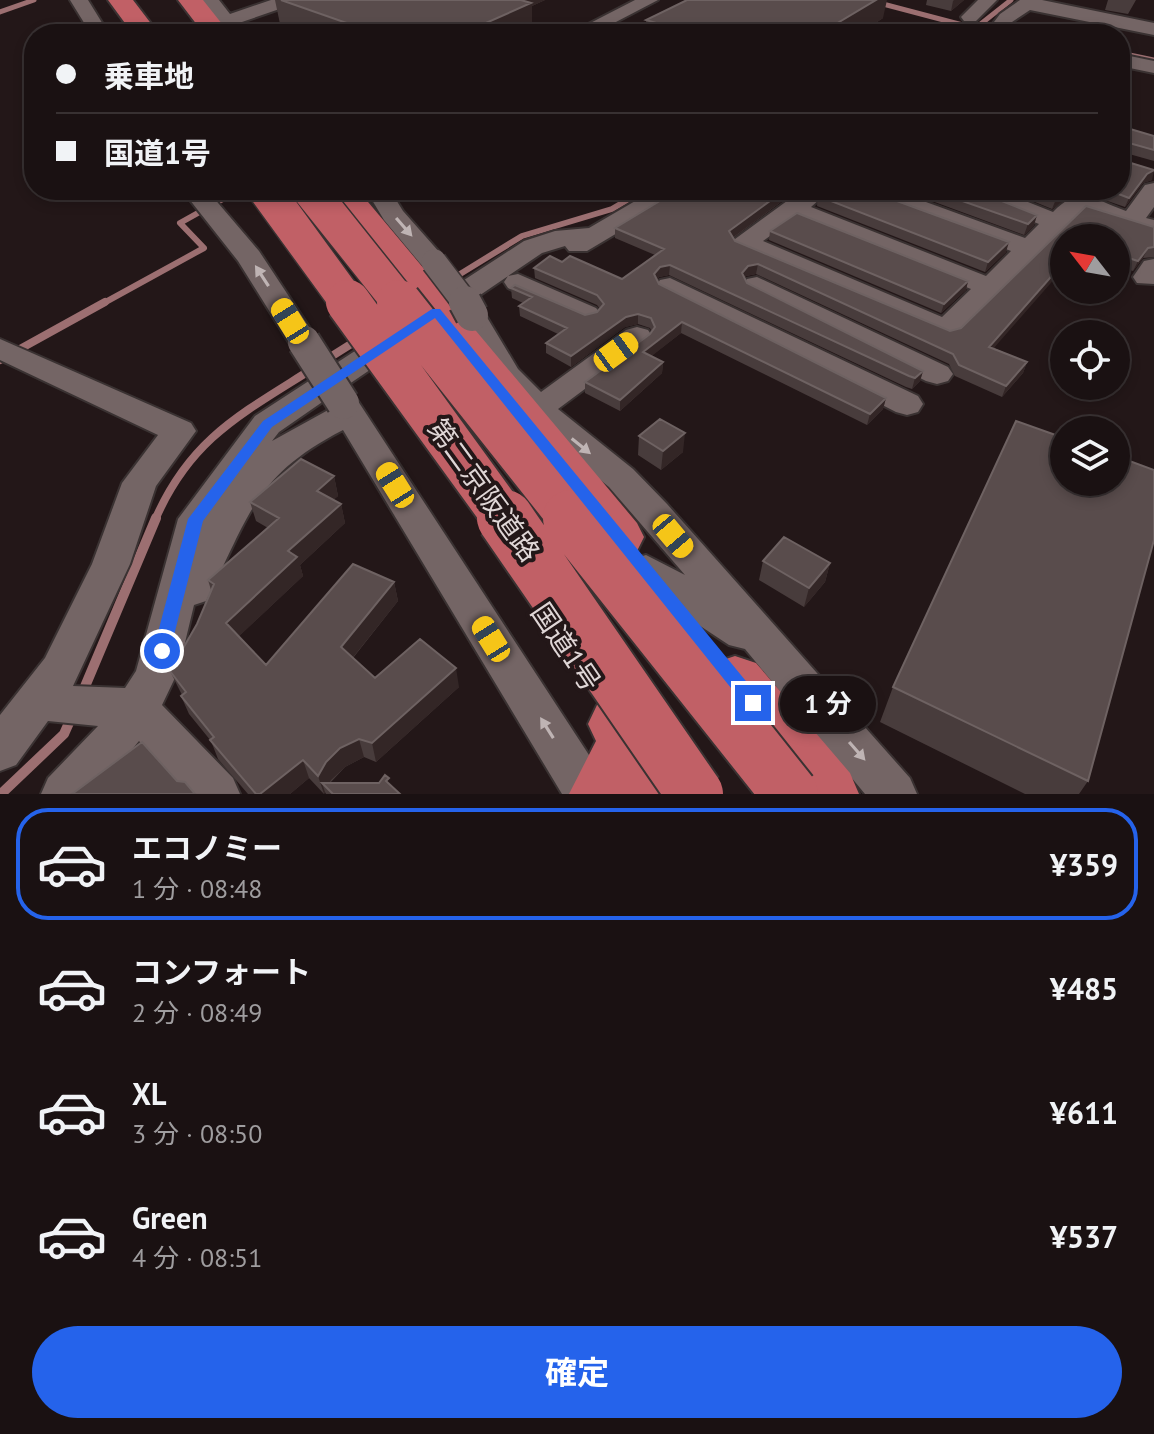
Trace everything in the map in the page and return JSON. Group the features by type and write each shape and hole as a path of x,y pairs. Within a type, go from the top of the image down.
{"highway":[{"path":"120,0 138,24"},
{"path":"130,0 147,24"},
{"path":"189,24 195,4 220,24"},
{"name":"国道1号","path":"254,200 356,370 629,739 658,794"},
{"name":"第二京阪道路","path":"273,200 554,586 695,794"},
{"name":"第二京阪道路","path":"318,200 790,794"},
{"path":"349,200 438,297 646,570 827,794"},
{"path":"601,794 629,739"}],"street":[{"path":"79,0 94,24"},
{"path":"106,0 102,8 107,24"},
{"path":"239,24 288,0"},
{"path":"599,24 649,0"},
{"path":"1099,0 1092,9 1101,14 1154,26"},
{"path":"1002,24 1030,2 1154,26"},
{"path":"195,4 188,7 190,14 200,24"},
{"path":"977,10 1006,18"},
{"path":"1130,62 1154,67"},
{"path":"1040,200 1072,205 1143,225 1150,176"},
{"path":"384,200 438,297 535,405 621,478 894,794"},
{"path":"586,314 509,288 655,200"},
{"path":"804,200 744,242 946,330 1072,205"},
{"path":"897,200 1029,249"},
{"path":"204,203 249,257 304,342 356,370 588,794"},
{"path":"792,208 990,287"},
{"path":"135,698 196,519 267,424 356,370 438,297 533,247 555,239 595,235"},
{"path":"722,312 788,261"},
{"path":"757,285 937,374"},
{"path":"670,286 907,404"},
{"path":"535,405 551,400 637,336"},
{"path":"0,750 50,703 60,671 111,564 140,483 179,431 8,352"},
{"path":"64,794 112,746 237,502 263,466 307,435 356,370"},
{"path":"646,570 769,649"},
{"path":"50,703 135,698"},
{"path":"135,698 217,794"}],"building":[{"path":"281,0 521,0 531,3 484,24 349,24"},
{"path":"687,0 876,0 836,24 659,24 646,20"},
{"path":"1130,129 1154,136 1154,150 1130,143"},
{"path":"1130,163 1154,170 1147,174 1130,197"},
{"path":"661,200 771,200 729,231 735,241 950,331 961,328 1050,241 1050,278 989,347 1027,362 1006,386 959,365 953,354 758,264 748,266 742,273 747,283 923,371 915,378 909,376 670,265 660,267 654,274 659,284 886,398 870,414 682,322 643,352 663,362 620,400 585,382 650,334 655,327 651,318 638,314 626,317 571,356 546,343 567,328 519,306 532,297 511,288 515,285 585,315 597,312 604,304 597,295 534,268 550,256 562,262 570,256 622,279 664,249 615,228"},
{"path":"828,200 894,200 1009,242 988,262"},
{"path":"960,200 999,200 1037,215 1028,224"},
{"path":"1086,206 1154,227 1154,247 1148,248 1138,261 1130,258 1130,224 1068,224"},
{"path":"797,213 968,281 944,304 770,231"},
{"path":"660,419 685,433 663,451 639,436"},
{"path":"1016,421 1050,433 1050,496 1130,496 1130,461 1154,470 1154,540 1088,781 893,687"},
{"path":"301,459 334,476 317,491 341,504 288,551 297,557 226,623 266,665 353,564 394,582 341,647 375,678 420,639 456,668 372,743 359,739 340,748 318,776 303,760 256,794 210,740 214,737 181,696 186,692 170,671 197,624 214,584 208,580 279,518 250,502"},
{"path":"784,537 830,563 809,588 763,561"},
{"path":"142,742 177,781 185,782 195,794 72,794"},
{"path":"385,775 389,778 386,781 400,794 333,794 322,783 379,783"}],"waterway":[{"path":"0,12 34,0"},
{"path":"868,0 959,24"},
{"path":"981,24 1011,0"},
{"path":"1130,55 1154,60"},
{"path":"102,304 204,248 180,223 221,200"},
{"path":"452,279 522,236 612,209 627,200"},
{"path":"0,360 105,302"},
{"path":"324,361 359,339"},
{"path":"156,518 169,492 201,448 240,415 312,369"},
{"path":"81,696 156,518"},
{"path":"1,794 64,734 72,716"}],"route":[{"path":"162,651 196,519 267,424 436,312 753,703"}]}
